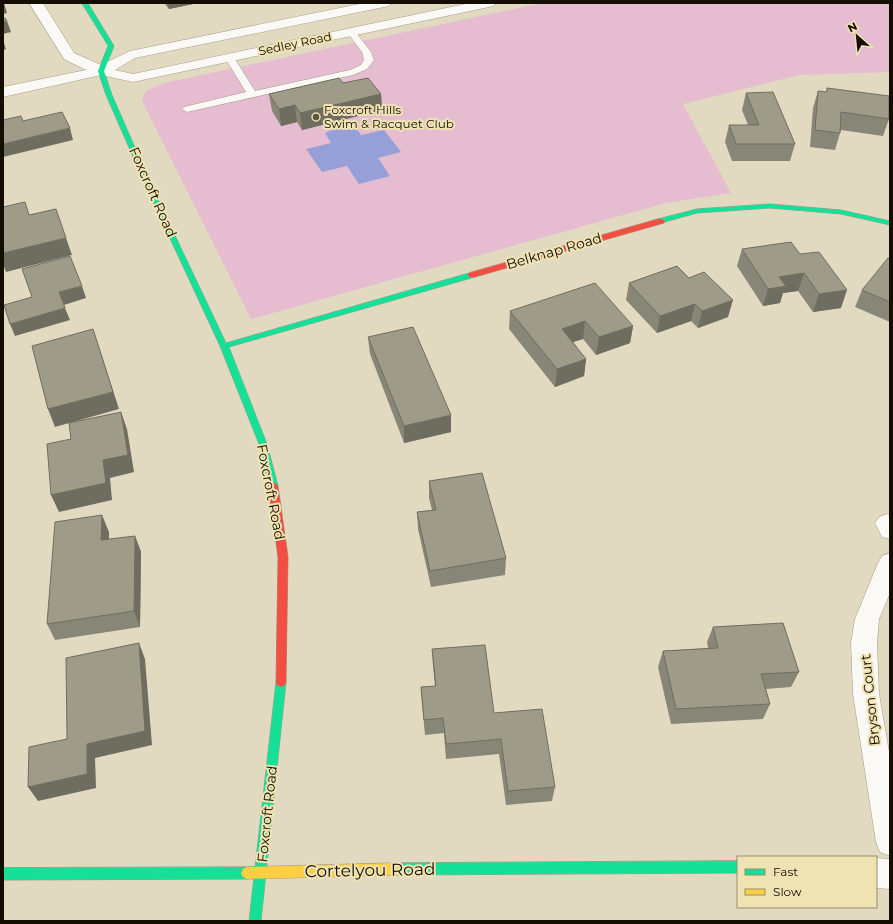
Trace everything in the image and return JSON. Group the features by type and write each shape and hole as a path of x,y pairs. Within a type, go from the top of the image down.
{"street":[{"path":"36,3 69,56 101,71 111,46 85,3"},
{"name":"Sedley Road","path":"3,92 101,71 130,55 384,3"},
{"name":"Sedley Road","path":"101,71 133,78 489,3"},
{"name":"Foxcroft Road","path":"101,71 109,95 224,346 263,444 274,492 282,557 282,676 255,921"},
{"name":"Belknap Road","path":"224,346 697,211 733,206 792,206 827,210 890,223"},
{"name":"Bryson Court","path":"890,563 867,619 864,643 866,694 890,842"},
{"name":"Cortelyou Road","path":"3,874 261,873 434,868 737,867"},
{"path":"877,873 890,874"}],"lane":[{"path":"187,108 353,72 364,67 369,60 366,52 351,32"},
{"path":"230,58 252,94"}],"shaded area":[{"path":"542,3 890,3 890,72 799,75 683,104 731,193 666,203 251,319 142,101 146,91 164,83"}],"water":[{"path":"342,126 355,126 361,135 384,130 401,152 378,158 390,176 359,184 347,166 322,172 306,149 331,143 325,133"}],"building":[{"path":"339,78 343,83 368,78 381,94 300,113 295,105 279,109 269,94"},
{"path":"827,88 889,96 889,119 841,112 840,133 815,130 818,91 827,92"},
{"path":"773,92 795,144 736,144 729,125 759,125 746,93"},
{"path":"62,112 70,128 3,144 3,120 21,116 23,121"},
{"path":"25,202 29,215 56,209 66,238 3,253 3,207"},
{"path":"791,242 800,254 819,252 847,290 819,294 804,273 779,277 786,286 768,289 742,249"},
{"path":"70,256 82,286 59,292 65,308 10,324 4,305 32,297 22,269"},
{"path":"888,258 890,259 890,302 862,290"},
{"path":"677,266 689,278 704,272 733,300 702,311 695,304 660,316 629,283"},
{"path":"595,283 633,326 599,337 585,321 562,329 586,359 557,369 510,311"},
{"path":"413,327 451,415 404,426 368,337"},
{"path":"93,329 113,392 48,409 32,346"},
{"path":"121,412 128,455 103,460 106,483 51,495 47,444 71,439 69,423"},
{"path":"482,473 506,558 430,571 417,512 436,510 429,481"},
{"path":"102,515 101,540 135,536 134,611 47,624 55,522"},
{"path":"783,623 799,672 761,674 770,704 676,709 663,651 718,648 713,627"},
{"path":"139,643 145,731 87,744 87,774 28,787 29,747 67,739 66,658"},
{"path":"485,645 494,713 542,709 555,787 508,791 501,739 446,744 443,718 424,720 421,687 436,686 432,649"}],"traffic: fast":[{"path":"85,3 111,46 101,71 109,95 151,191 224,346 263,444 273,486"},
{"path":"661,221 697,211 770,206 841,212 890,223"},
{"path":"224,346 472,275"},
{"path":"255,921 281,682"},
{"path":"399,869 737,867"},
{"path":"3,874 247,873"}],"traffic: slow":[{"path":"247,873 399,869"}],"traffic: jam":[{"path":"472,275 661,221"},
{"path":"273,486 283,557 281,682"}],"place":[{"name":"Foxcroft Hills Swim & Racquet Club","path":"316,117"}]}
